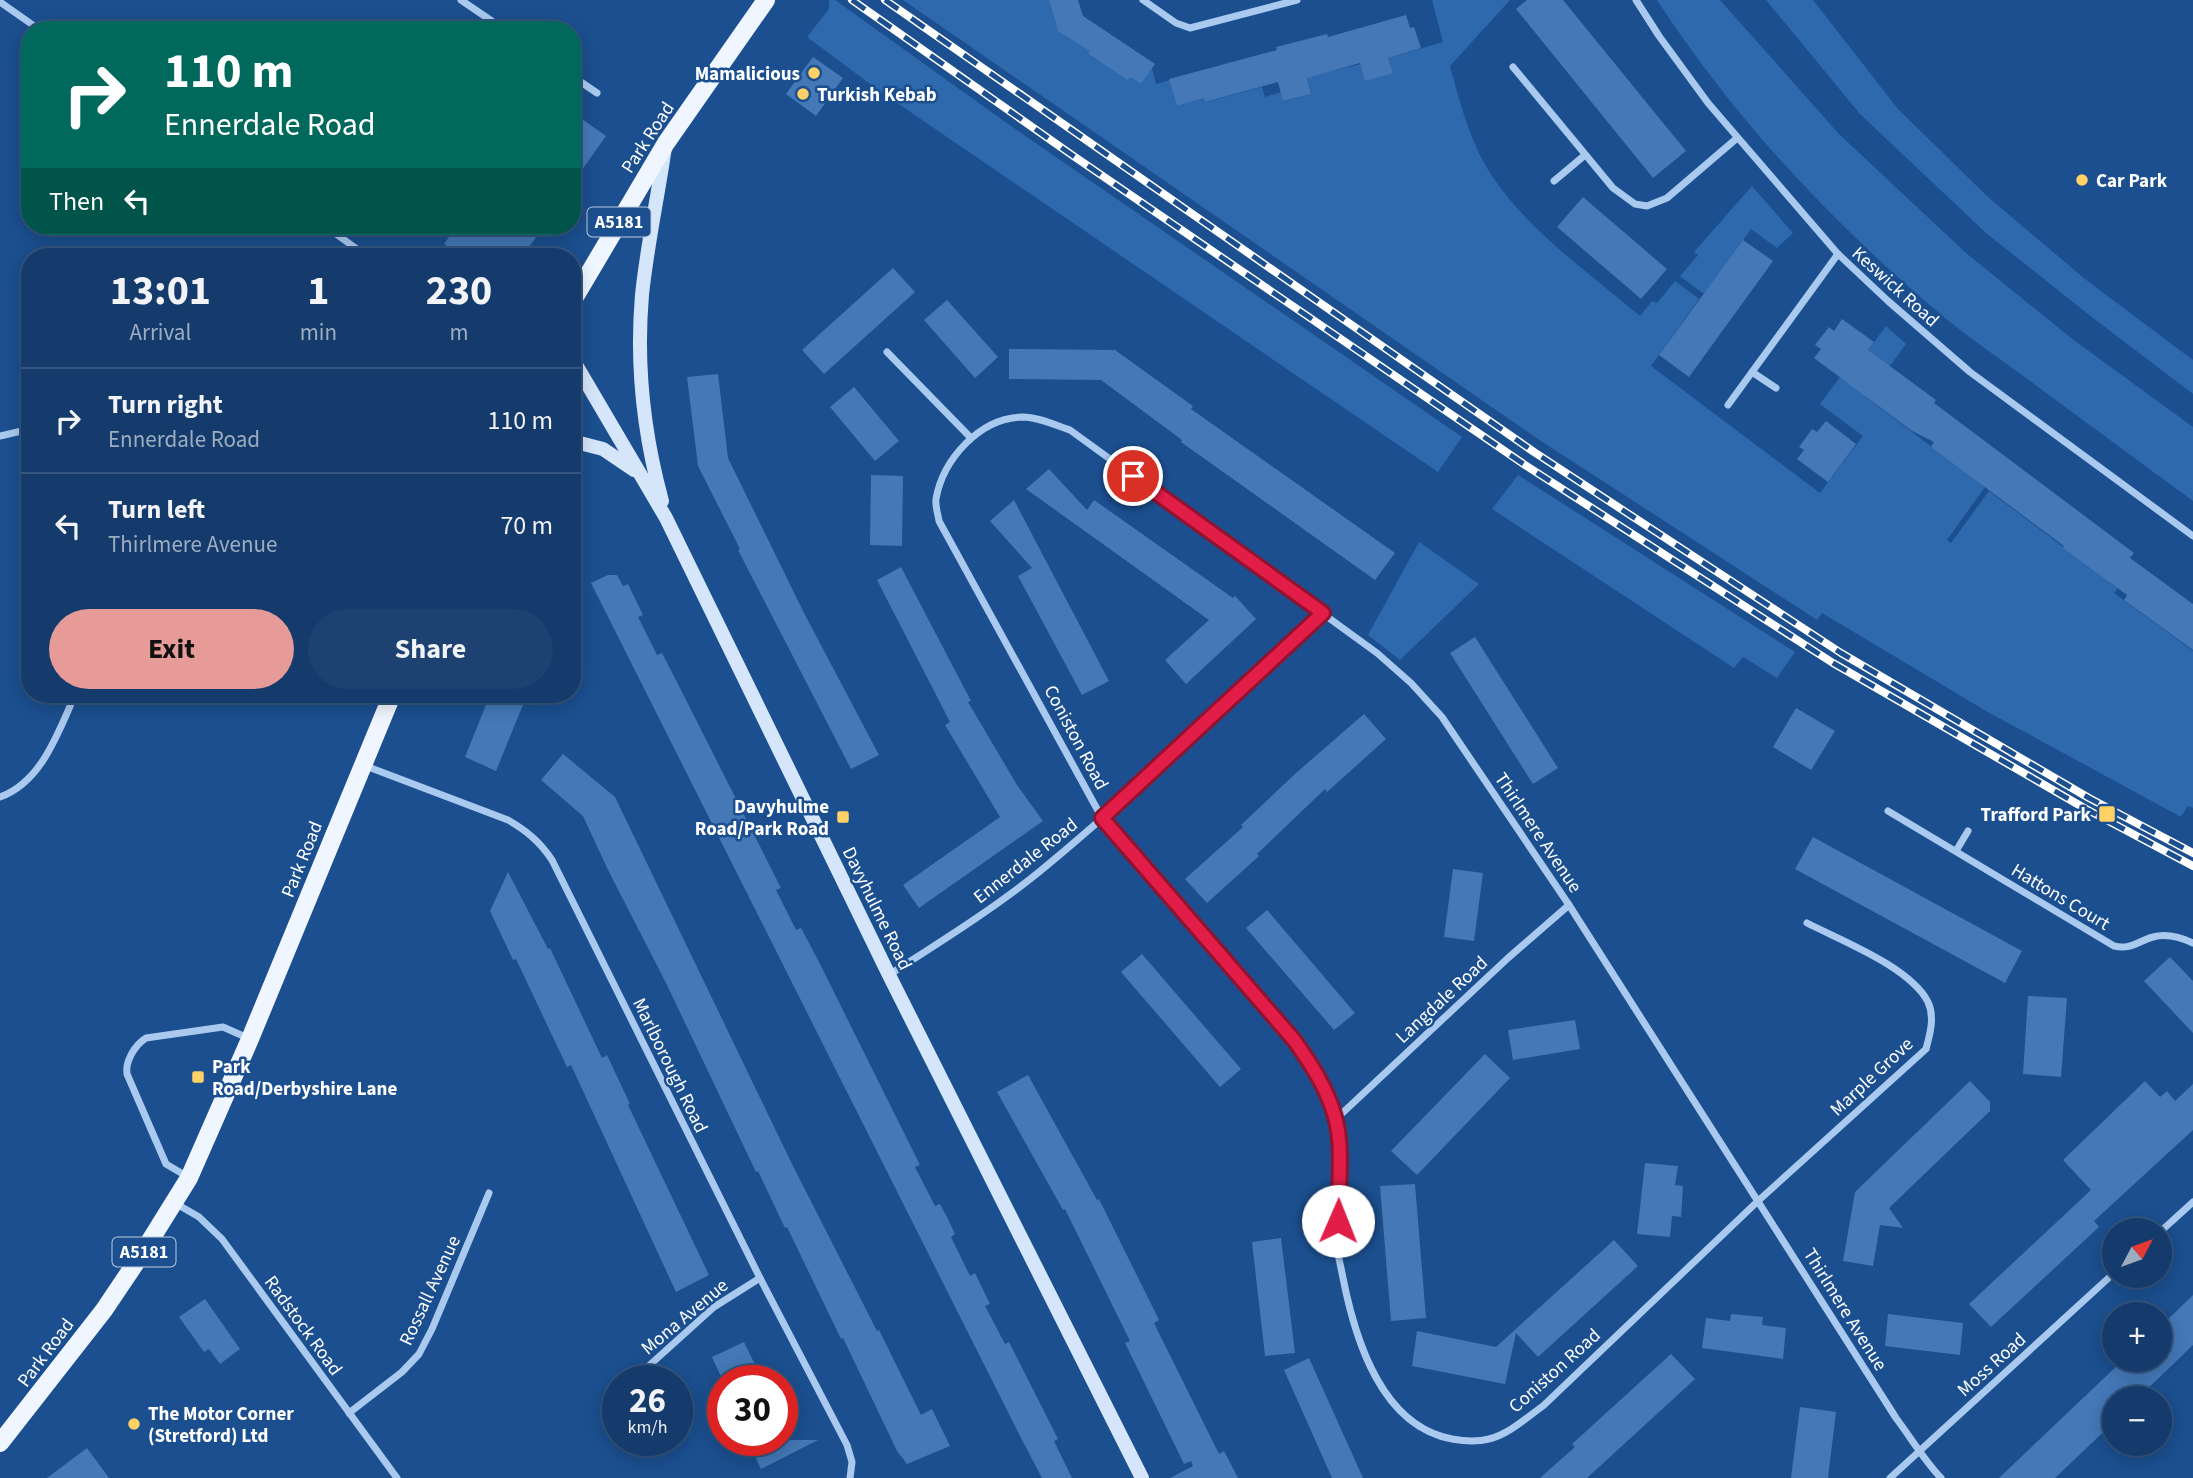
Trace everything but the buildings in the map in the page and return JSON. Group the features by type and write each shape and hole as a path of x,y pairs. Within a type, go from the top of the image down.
{"main road":[{"name":"Park Road","path":"581,287 666,142 766,0"},
{"name":"Park Road","path":"0,1443 104,1310 189,1178 389,703"}],"street":[{"path":"461,0 492,21"},
{"path":"1143,0 1176,23 1190,28 1270,3 1297,0"},
{"name":"Keswick Road","path":"1636,0 1679,64 1737,139 1838,254 1970,372 2193,536"},
{"path":"0,2 27,21"},
{"path":"1513,67 1585,155 1623,198 1634,204 1647,206 1667,198 1737,139"},
{"path":"581,82 597,93"},
{"path":"666,142 642,296 642,390 647,437 666,518"},
{"path":"1554,181 1585,155"},
{"path":"337,235 356,248"},
{"path":"1728,405 1838,254"},
{"path":"887,352 970,437"},
{"path":"1752,372 1776,388"},
{"name":"Davyhulme Road","path":"581,373 666,518 890,975 1142,1478"},
{"name":"Thirlmere Avenue","path":"970,437 1002,421 1023,417 1070,430 1377,653 1411,683 1442,717 1569,905 1926,1462 1941,1478"},
{"path":"0,436 21,431"},
{"name":"Coniston Road","path":"970,437 947,469 936,500 939,521 1102,818 1294,1040 1318,1073 1336,1119 1339,1142 1337,1247 1349,1311 1369,1364 1388,1398 1410,1420 1434,1436 1462,1441 1489,1439 1514,1427 1542,1406 1758,1201"},
{"path":"581,443 603,449 640,475"},
{"name":"Ennerdale Road","path":"890,975 982,914 1037,873 1102,818 1323,613"},
{"path":"0,797 24,782 43,762 71,703"},
{"name":"Marlborough Road","path":"362,765 509,820 540,843 552,860 760,1278 847,1445 852,1462 850,1478"},
{"name":"Hattons Court","path":"1888,811 2114,946 2134,946 2156,936 2173,936 2193,943"},
{"path":"1955,852 1968,831"},
{"name":"Langdale Road","path":"1336,1119 1508,958 1569,905"},
{"name":"Marple Grove","path":"1758,1201 1926,1049 1932,1030 1928,1003 1911,980 1893,967 1807,923"},
{"path":"189,1178 166,1164 126,1066 139,1042 146,1038 218,1027 229,1028 250,1038"},
{"name":"Rossall Avenue","path":"349,1413 411,1364 427,1341 489,1193"},
{"path":"2172,1221 2193,1202"},
{"name":"Radstock Road","path":"174,1203 199,1217 222,1239 397,1478"},
{"name":"Mona Avenue","path":"650,1365 715,1307 760,1278"},
{"name":"Moss Road","path":"1890,1478 2102,1284"}],"shaded area":[{"path":"829,0 835,0 1011,126 1462,437 1438,472 881,92 807,37 829,9"},
{"path":"903,0 1049,0 1056,25 1075,20 1090,51 1088,54 1095,59 1098,56 1141,84 1152,68 1156,84 1170,80 1177,106 1204,98 1206,102 1262,87 1265,97 1281,92 1284,101 1311,94 1307,77 1361,64 1392,72 1388,58 1443,42 1432,0 1510,0 1450,66 1478,151 1507,196 1542,234 1640,316 1652,301 1657,303 1675,281 1699,299 1651,366 1820,493 1863,436 1820,404 1840,377 1845,381 1886,326 1906,344 1867,398 1985,487 1947,540 1951,543 1989,491 2118,588 2114,593 2193,651 2193,808 2188,806 2181,817 1986,711 1822,613 1817,620 1541,441"},
{"path":"1657,0 1720,0 1839,134 1966,253 2075,341 2193,427 2193,501 1955,326 1904,283 1826,209 1753,129 1687,44"},
{"path":"1766,0 1813,0 1898,109 1988,197 2085,279 2193,360 2193,394 1986,233 1860,114"},
{"path":"1752,186 1793,233 1777,248 1751,229 1704,294 1680,276 1698,255 1694,252"},
{"path":"1518,475 1795,652 1777,678 1743,657 1734,668 1492,509"},
{"path":"1419,542 1479,584 1400,660 1368,635"}],"railway":[{"path":"852,0 1072,155 1525,465 1833,663 2086,809 2193,866"},
{"path":"885,0 1534,452 1841,653 2089,798 2193,853"}],"place":[{"name":"Mamalicious","path":"814,73"},
{"name":"Turkish Kebab","path":"803,94"},
{"name":"Car Park","path":"2082,180"},
{"name":"Trafford Park","path":"2107,814"},
{"name":"Davyhulme Road/Park Road","path":"843,817"},
{"name":"Park Road/Derbyshire Lane","path":"198,1077"},
{"name":"The Motor Corner (Stretford) Ltd","path":"134,1424"}],"route":[{"path":"1133,476 1323,613 1102,818 1294,1040 1318,1073 1336,1119 1339,1142 1338,1221"}]}
